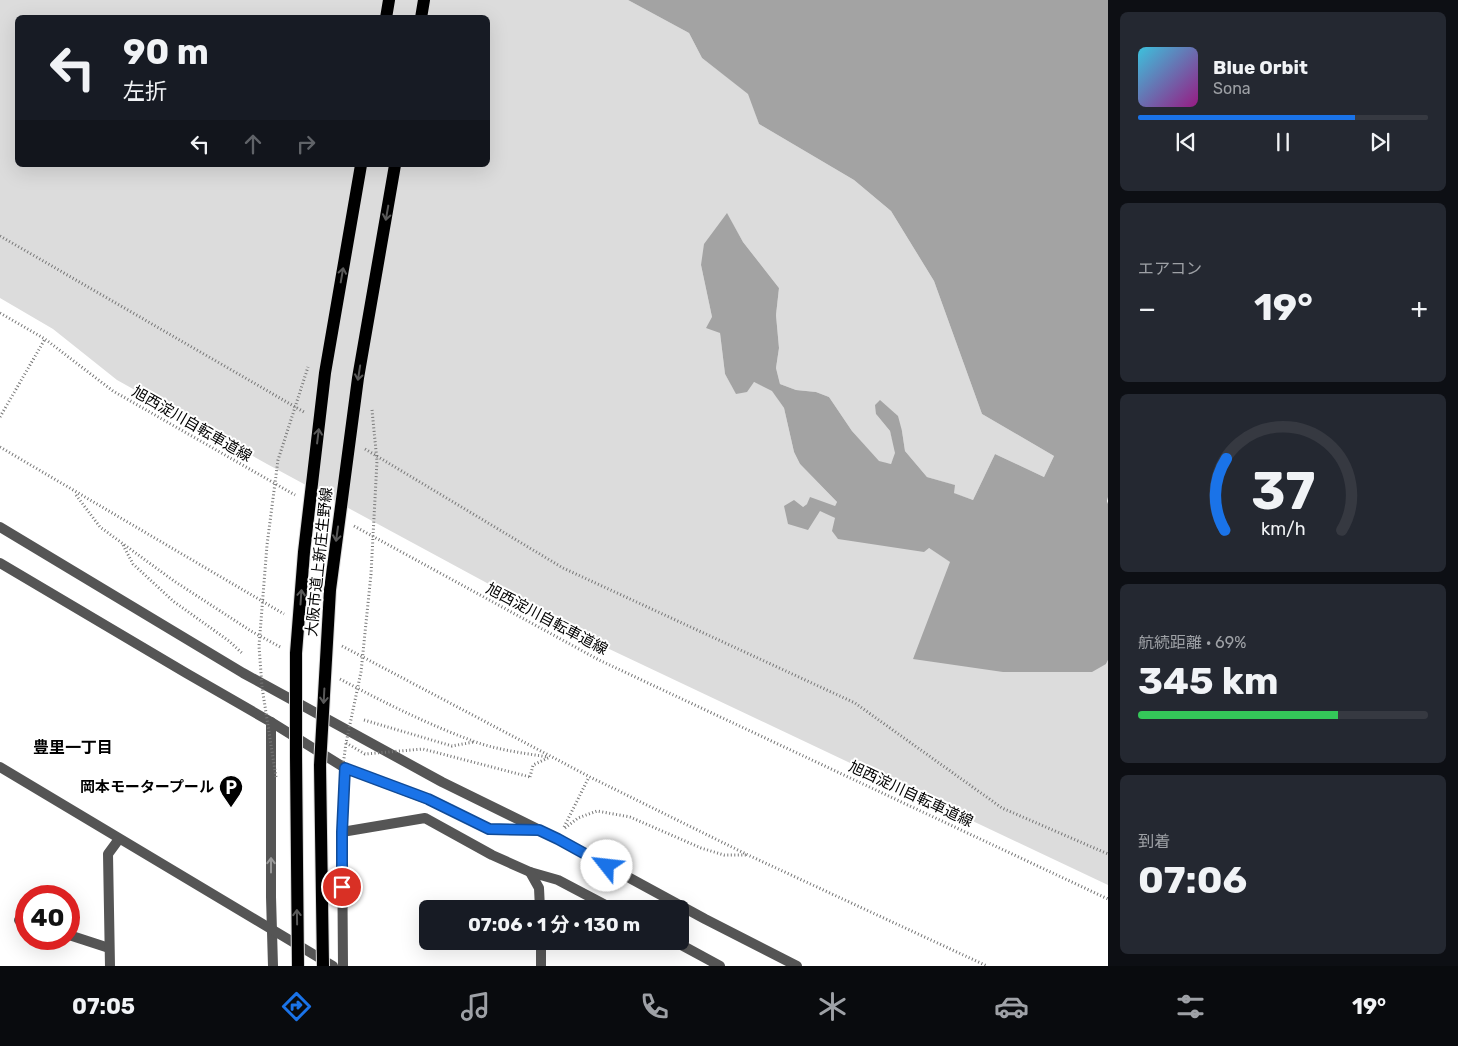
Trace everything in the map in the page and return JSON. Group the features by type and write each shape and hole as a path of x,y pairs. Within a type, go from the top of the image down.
{"main road":[{"path":"386,15 389,0"},
{"path":"422,15 424,0"},
{"name":"大阪市道上新庄生野線","path":"298,966 296,652 304,552 325,373 361,167"},
{"name":"大阪市道上新庄生野線","path":"323,966 320,765 330,590 358,378 395,167"}],"street":[{"path":"0,528 243,673 434,777 558,839 705,919 797,966"},
{"path":"0,564 271,722 345,768 428,799 489,829 539,830"},
{"path":"271,722 273,966"},
{"path":"0,767 334,966"},
{"path":"343,966 340,835 345,768"},
{"path":"340,835 425,818 492,855 530,872 558,880 596,900"},
{"path":"110,966 108,854 119,839"},
{"path":"530,872 539,888 540,900"},
{"path":"80,939 109,948"},
{"path":"689,949 720,966"},
{"path":"541,950 541,966"}],"path":[{"path":"0,236 307,414"},
{"name":"旭西淀川自転車道線","path":"0,313 45,339 113,391 297,495"},
{"path":"0,417 45,339"},
{"path":"340,835 340,788 346,743 361,672 371,574 377,461 371,407"},
{"path":"276,777 262,687 259,646 267,545 278,460 287,432"},
{"path":"358,444 563,568 855,703 1002,808 1108,854"},
{"path":"0,447 292,618"},
{"name":"旭西淀川自転車道線","path":"349,524 599,660 1108,899"},
{"path":"121,543 132,564 166,594 229,641 248,658"},
{"path":"336,642 590,777 748,855 987,966"},
{"path":"254,664 266,675"},
{"path":"346,715 452,746 474,742"},
{"path":"346,743 365,754 423,749 530,777 533,765 551,757"},
{"path":"590,777 563,830 578,818 597,811 630,817 701,848 724,855 748,855"}],"shaded area":[{"path":"0,0 628,0 689,33 702,58 749,94 759,124 854,180 891,211 934,281 982,414 1054,456 1044,477 995,454 973,500 953,493 954,485 927,477 905,451 902,431 876,414 890,431 896,453 891,464 879,462 852,431 829,397 816,392 796,390 780,384 776,368 779,348 776,315 779,288 743,242 727,214 701,265 712,317 720,333 725,374 736,393 754,382 772,390 784,408 794,452 800,464 837,502 835,506 807,504 803,507 784,506 820,510 835,518 929,548 1106,664 1108,660 1108,885 605,647 267,464 117,380 53,329 0,298"},
{"path":"628,0 1108,0 1108,660 1106,664 1092,672 1003,672 913,659 950,562 929,548 924,552 838,539 832,531 835,518 820,511 808,530 788,524 784,506 794,500 803,507 807,504 810,497 835,506 837,502 800,464 794,452 784,408 772,391 754,382 747,392 736,394 725,374 720,333 706,328 712,317 701,265 704,244 727,213 743,242 779,288 776,315 779,348 776,368 780,384 796,390 816,392 829,397 852,431 879,461 891,464 895,453 890,431 876,414 875,405 880,400 898,416 905,451 927,477 955,485 954,493 973,500 995,454 1044,477 1054,456 982,414 934,281 891,211 854,180 759,124 748,94 702,58 689,33"}],"place":[{"name":"岡本モータープール","path":"231,808"}],"district":[{"name":"豊里一丁目","path":"73,747"}],"route":[{"path":"342,887 345,768 428,799 489,829 539,830 607,866"}]}
